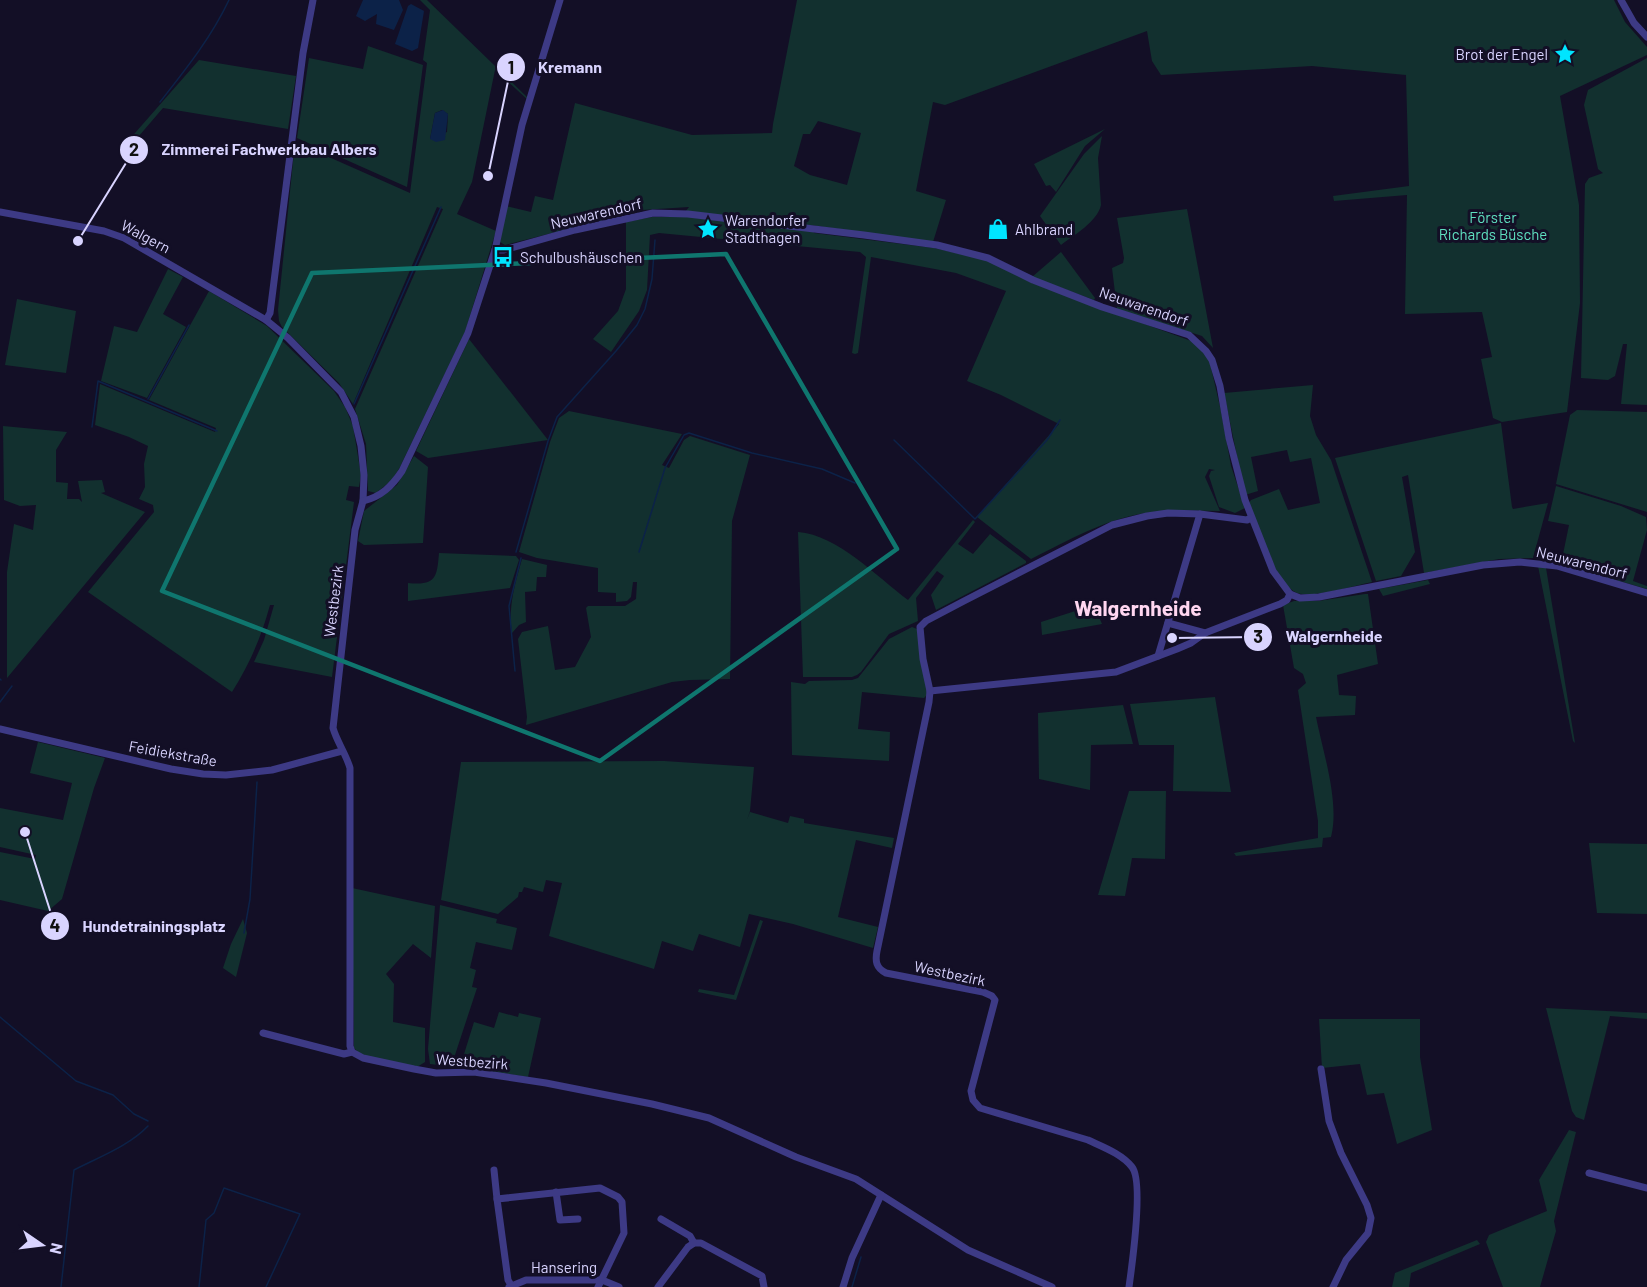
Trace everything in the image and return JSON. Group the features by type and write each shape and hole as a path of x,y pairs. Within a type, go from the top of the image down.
{"street":[{"path":"266,320 270,313 303,52 313,0"},
{"path":"363,501 374,499 384,492 402,471 468,333 495,249 522,125 560,0"},
{"path":"1621,0 1634,22 1647,37"},
{"name":"Walgern","path":"0,212 117,235 266,320"},
{"name":"Neuwarendorf","path":"495,249 504,250 575,230 653,213 688,214 937,245 988,258 1057,290 1190,335 1198,343 1212,360 1220,386 1229,438 1251,519 1273,571 1290,594 1300,598 1319,597 1484,565 1520,562 1557,566 1647,593"},
{"name":"Westbezirk","path":"266,320 288,338 341,392 349,405 362,446 363,501 355,530 333,718 333,728 350,768 349,933 350,1046 352,1052"},
{"path":"1251,519 1168,513 1112,525 926,621 920,627 921,647 930,691 1111,673 1191,643 1205,633 1280,604 1287,600 1290,594"},
{"path":"1158,656 1200,514"},
{"path":"1168,623 1205,633"},
{"name":"Westbezirk","path":"930,691 930,702 877,951 877,966 886,973 982,992 992,996 995,1000 972,1080 973,1100 980,1108 1088,1140 1131,1165 1136,1172 1137,1189 1129,1287"},
{"name":"Feidiekstraße","path":"0,729 171,769 203,774 226,775 272,770 342,751"},
{"name":"Westbezirk","path":"263,1033 344,1054 352,1052 363,1058 420,1070 436,1073 474,1072 575,1088 692,1113 724,1123 796,1157 856,1179 974,1253 1052,1287"},
{"path":"1321,1069 1329,1121 1371,1218 1368,1233 1346,1260 1333,1287"},
{"path":"494,1170 510,1286"},
{"path":"1589,1173 1647,1188"},
{"path":"498,1199 600,1188 618,1197 622,1202 624,1233 600,1283"},
{"path":"556,1192 560,1220 578,1219"},
{"path":"843,1287 852,1258 881,1195"},
{"path":"661,1219 690,1236 694,1243"},
{"path":"658,1287 688,1247 694,1243 701,1243 762,1276 764,1287"},
{"name":"Hansering","path":"510,1286 526,1280 600,1283 619,1287"}],"highlighted area":[{"path":"726,254 897,549 600,761 162,591 312,273"}],"green space":[{"path":"420,0 427,0 528,100 495,70 472,182 457,214 496,231 465,332 400,467 392,480 376,493 368,491 366,444 355,409 443,209 437,207 353,404 339,383 282,327 279,321 278,310 295,142 410,193 427,63 423,60 430,10","holes":["442,110 448,114 447,132 430,139 435,113"]},
{"name":"Förster Richards Büsche","path":"797,0 1614,0 1625,22 1647,47 1647,55 1560,96 1579,205 1580,303 1567,412 1502,422 1493,418 1481,359 1492,357 1482,312 1405,314 1407,195 1334,201 1333,196 1409,186 1406,75 1312,66 1161,75 1152,61 1147,31 945,105 933,102 916,191 946,200 933,242 810,225 814,233 934,248 983,259 1011,270 1032,283 1194,342 1209,359 1231,466 1245,508 1235,513 1219,507 1209,476 1211,471 1215,470 1209,469 1205,477 1220,511 1164,511 1131,516 1087,532 1031,559 977,517 1059,424 967,381 1006,291 956,273 871,257 858,353 855,354 852,353 866,257 860,252 659,233 650,235 647,290 639,311 611,352 593,339 618,311 626,289 626,222 652,217 681,217 689,207 642,210 505,245 500,242 506,206 531,212 535,196 553,200 575,103 692,135 772,133","holes":["818,121 861,133 847,185 810,175 794,166 803,134 810,134","744,216 797,223 795,229 743,218"]},
{"path":"368,46 423,65 407,187 297,138 309,58 363,69"},
{"path":"1647,58 1647,405 1621,404 1627,344 1623,344 1615,376 1608,380 1581,378 1585,184 1589,178 1603,173 1598,169 1584,105 1588,90"},
{"path":"199,60 296,76 288,129 163,108 126,151 121,149"},
{"path":"1105,129 1085,146 1056,192 1050,185 1046,186 1034,164"},
{"path":"1102,136 1098,158 1101,205 1099,211 1090,222 1061,245 1040,216 1084,154"},
{"path":"1187,209 1213,348 1202,336 1117,309 1112,268 1123,263 1124,258 1117,218"},
{"path":"1061,252 1095,298 1094,300 1032,277"},
{"path":"168,269 183,277 163,314 186,327 147,398 101,381 114,326 137,332"},
{"path":"209,291 267,326 334,391 345,407 353,426 361,475 359,487 349,486 346,500 354,502 332,677 254,662 264,640 274,605 270,605 254,650 232,692 88,592 154,512 153,505 139,499 145,487 144,464 148,446 95,425 100,384 215,432 216,428 149,400"},
{"path":"17,299 76,311 66,373 5,365"},
{"path":"469,339 548,440 428,458 416,451"},
{"path":"1313,385 1310,416 1316,435 1331,460 1372,582 1327,592 1302,594 1284,582 1276,570 1249,503 1251,500 1279,489 1288,510 1320,503 1311,458 1290,462 1287,450 1251,457 1258,491 1245,495 1224,393"},
{"path":"1577,410 1647,412 1647,512 1556,484 1570,415"},
{"path":"569,411 682,434 662,465 669,468 684,440 690,436 750,455 732,521 730,679 672,682 526,725 518,639 522,632 548,626 555,670 575,667 591,637 586,608 588,606 625,606 636,599 637,582 633,582 631,597 627,601 616,602 616,593 598,592 598,568 537,558 519,552 550,442 559,418"},
{"path":"1501,423 1513,509 1548,503 1533,558 1499,559 1424,573 1408,475 1402,477 1415,552 1401,576 1376,581 1335,458"},
{"path":"3,426 67,432 56,450 56,482 68,483 67,499 79,499 82,502 78,481 102,480 105,492 101,493 145,512 7,678 7,572 14,524 33,530 36,505 20,506 4,500"},
{"path":"414,456 428,467 423,543 364,545 358,541 364,511 397,485"},
{"path":"1556,486 1621,506 1646,517 1647,530 1633,581 1647,586 1647,589 1561,564 1569,525 1548,521"},
{"path":"973,520 975,522 958,544 973,554 990,534 1026,563 936,610 931,595 944,576 937,571 916,598 918,621 889,634 861,672 852,677 803,677 798,532 813,535 842,549 908,600"},
{"path":"439,553 516,556 519,560 510,588 408,601 408,583 417,584 430,581 436,574"},
{"path":"522,559 547,565 546,577 537,577 536,591 525,592 526,622 519,625 512,633 512,604"},
{"path":"1538,566 1546,568 1575,743 1573,741"},
{"path":"1428,580 1430,584 1383,596 1379,589"},
{"path":"1368,594 1378,664 1337,675 1339,695 1356,696 1355,715 1316,717 1332,793 1331,837 1323,838 1322,847 1236,856 1234,853 1318,838 1318,821 1298,690 1306,683 1303,674 1294,668 1283,605 1294,601 1318,601"},
{"path":"1094,605 1102,624 1042,635 1041,622"},
{"path":"912,627 917,629 928,694 924,698 862,692 858,729 890,732 889,761 792,755 791,682 805,684 809,681 858,678 889,639"},
{"path":"1215,697 1231,792 1173,791 1174,745 1139,745 1130,704"},
{"path":"1123,705 1133,744 1091,745 1090,790 1039,779 1038,713"},
{"path":"38,742 105,758 62,899 48,911 0,900 0,852 35,859 36,855 0,847 0,808 63,820 72,783 30,773"},
{"path":"664,761 754,767 747,820 750,812 788,823 790,816 804,819 804,823 894,838 892,848 856,840 838,917 878,927 873,948 793,924 749,914 740,947 699,934 693,951 662,941 654,969 549,936 562,883 546,880 543,892 524,887 518,897 498,914 441,900 461,762"},
{"path":"1129,791 1166,791 1165,859 1132,858 1125,896 1098,895"},
{"path":"1589,843 1647,844 1647,914 1597,913"},
{"path":"352,888 435,906 431,958 413,944 386,974 394,984 393,1022 425,1028 425,1062 417,1067 361,1055 354,1048"},
{"path":"440,905 497,919 496,923 517,928 512,950 476,942 470,968 476,970 472,987 477,988 453,1061 448,1060 447,1066 430,1064 428,1049"},
{"path":"243,919 247,933 236,977 223,968"},
{"path":"760,920 763,921 736,1000 698,992 699,989 734,995"},
{"path":"1546,1008 1647,1013 1647,1019 1610,1016 1584,1120 1576,1117 1572,1111"},
{"path":"499,1012 518,1017 519,1013 541,1018 528,1077 460,1067 474,1022 494,1028"},
{"path":"1319,1019 1420,1019 1420,1057 1432,1130 1397,1144 1384,1093 1367,1095 1360,1064 1322,1068"},
{"path":"1569,1130 1576,1132 1554,1221 1556,1231 1540,1287 1503,1287 1486,1242 1489,1235 1547,1211 1539,1180"},
{"path":"1477,1240 1480,1244 1411,1273 1409,1287 1392,1287 1395,1273"}],"water":[{"path":"363,0 399,0 403,10 394,30 376,24 377,14 365,21 356,16"},
{"path":"411,4 424,11 418,48 412,51 395,44 408,6"},
{"path":"443,110 448,114 445,140 436,142 430,139 435,113"}],"waterway":[{"path":"160,102 206,40 229,0"},
{"path":"354,404 441,207"},
{"path":"516,552 557,417 616,351 637,325 645,309 652,279 655,240"},
{"path":"148,399 189,325"},
{"path":"92,427 98,381 217,431"},
{"path":"894,440 975,519 1047,440 1060,420"},
{"path":"639,552 665,468 684,435 689,433 752,453 822,469 855,483"},
{"path":"515,671 509,606 521,558"},
{"path":"0,702 12,686"},
{"path":"244,933 250,899 257,782"},
{"path":"0,1017 76,1081 113,1095 134,1114 148,1121"},
{"path":"61,1287 74,1170 123,1145 148,1126"},
{"path":"199,1287 206,1220 214,1213 224,1188 300,1214 266,1287"},
{"path":"852,1287 861,1257"}],"place":[{"name":"Brot der Engel","path":"1565,54"},
{"name":"Kremann","path":"488,176"},
{"name":"Warendorfer Stadthagen","path":"708,229"},
{"name":"Ahlbrand","path":"998,229"},
{"name":"Zimmerei Fachwerkbau Albers","path":"78,241"},
{"name":"Schulbushäuschen","path":"503,257"},
{"name":"Walgernheide","path":"1172,638"},
{"name":"Hundetrainingsplatz","path":"25,832"}],"district":[{"name":"Walgernheide","path":"1138,607"}]}
